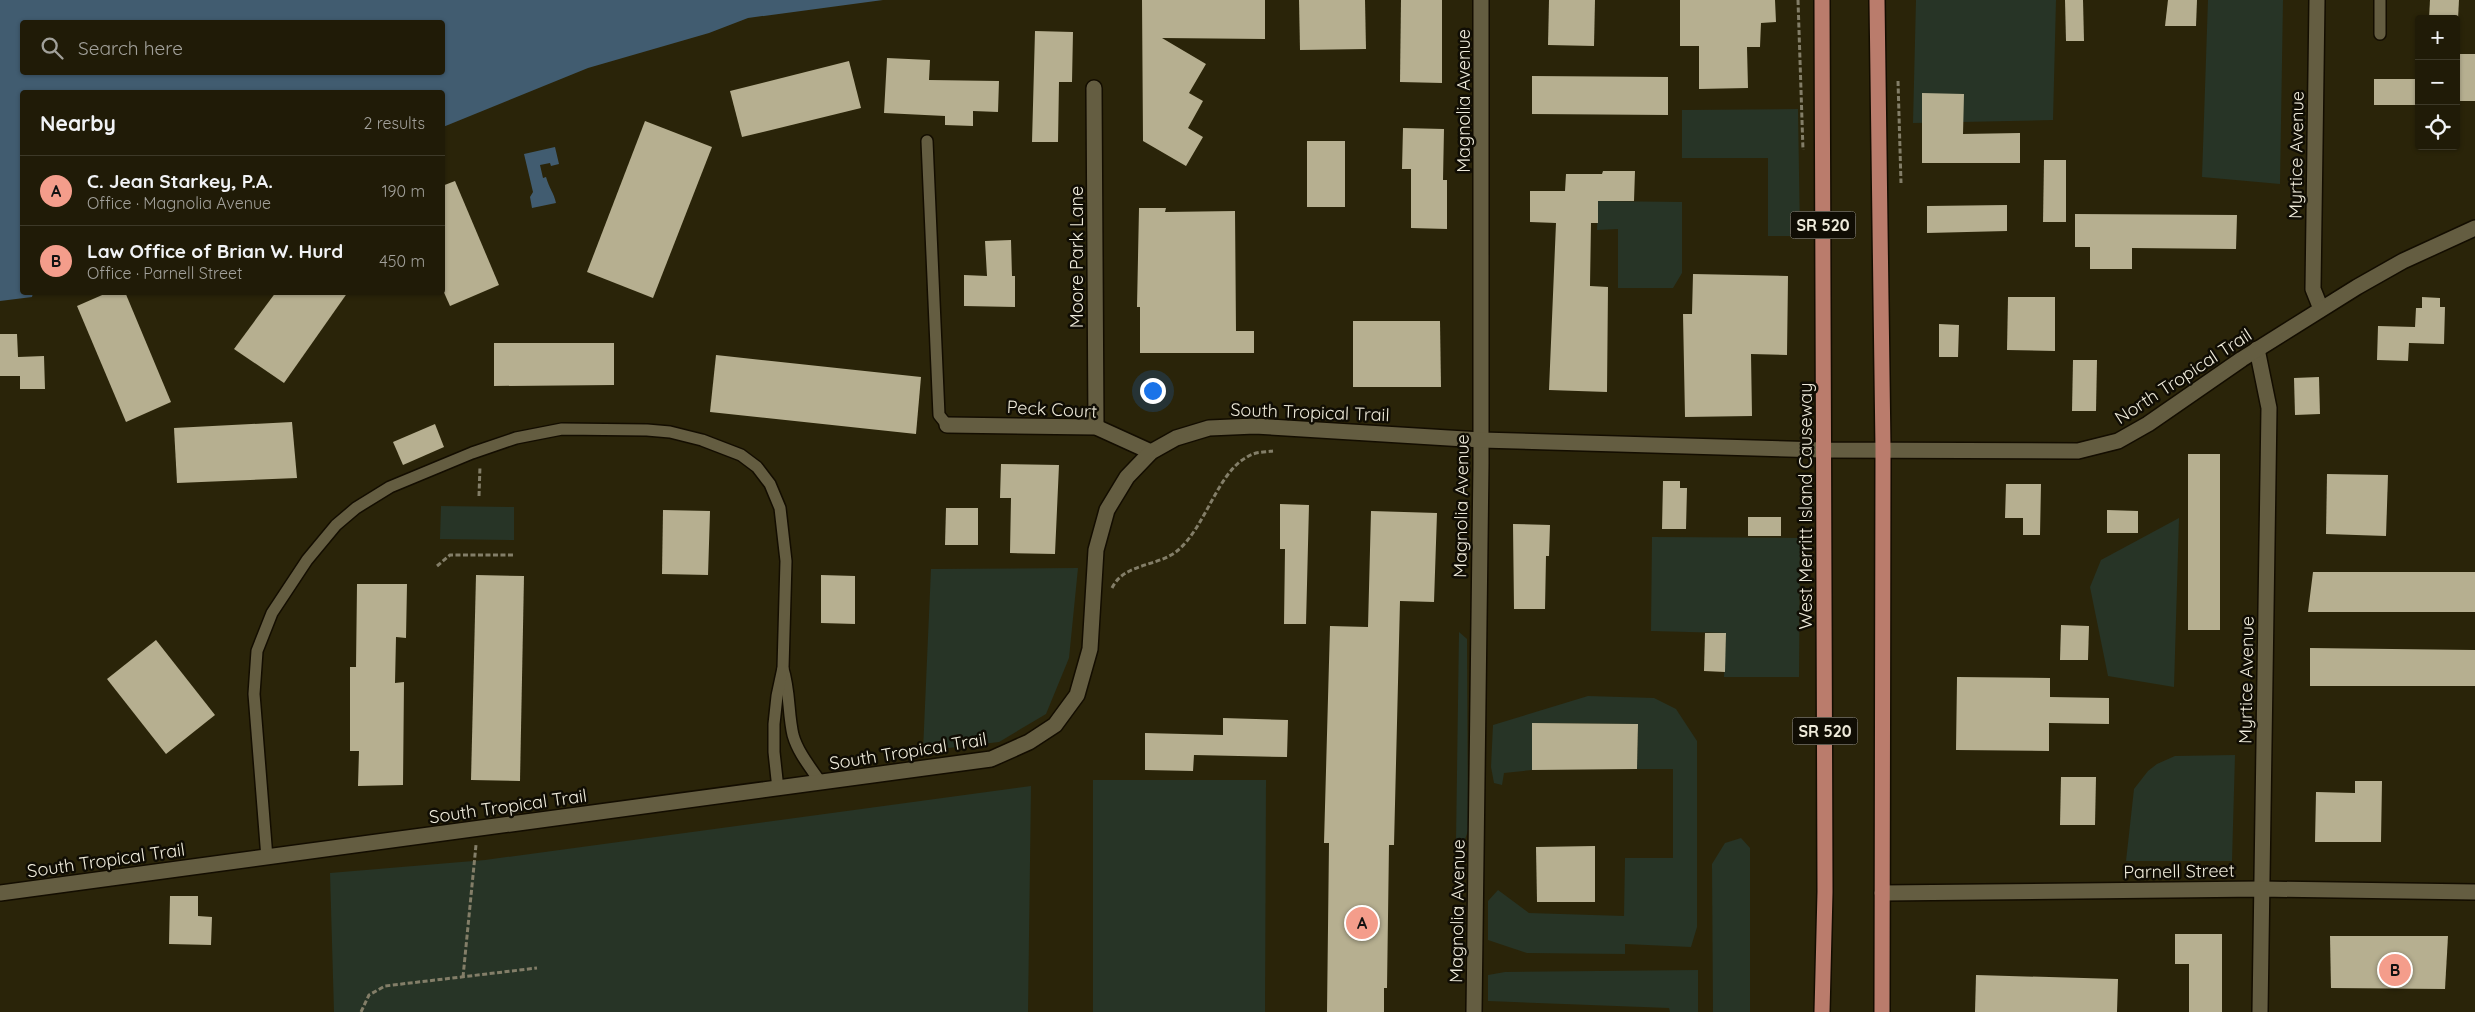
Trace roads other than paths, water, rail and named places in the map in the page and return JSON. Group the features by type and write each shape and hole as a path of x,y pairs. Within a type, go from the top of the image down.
{"main road":[{"name":"West Merritt Island Causeway","path":"1822,0 1826,892 1822,1012"},
{"name":"SR 520","path":"1877,0 1883,449 1882,1012"}],"street":[{"name":"Magnolia Avenue","path":"1474,1012 1481,440 1482,0"},
{"name":"Myrtice Avenue","path":"2318,0 2313,289 2321,309"},
{"name":"Moore Park Lane","path":"1094,88 1096,427"},
{"name":"North Tropical Trail","path":"1823,450 2078,452 2118,441 2148,424 2257,349 2321,309 2403,261 2475,228"},
{"name":"Myrtice Avenue","path":"2257,349 2269,408 2260,889 2260,1012"},
{"name":"Peck Court","path":"947,424 1096,427 1151,452"},
{"name":"South Tropical Trail","path":"0,893 991,759 1029,742 1055,725 1077,694 1090,649 1096,550 1107,510 1127,477 1151,452 1176,438 1208,428 1255,426 1481,440 1823,450"},
{"name":"Parnell Street","path":"1882,893 2260,889 2475,892"}],"lane":[{"path":"2380,0 2380,34"},
{"path":"927,141 939,415 947,424"},
{"path":"267,858 254,694 258,646 272,613 307,560 336,525 356,508 390,487 481,450 516,438 562,429 647,430 670,432 702,440 741,455 757,467 770,484 780,508 786,561 782,668 774,724 774,752 778,789"},
{"path":"782,668 787,680 793,736 801,753 821,783"}],"water":[{"path":"0,0 883,0 748,18 709,33 588,68 445,126 445,90 20,90 20,295 32,295 32,297 0,301"},
{"path":"555,147 559,164 551,166 550,163 540,165 543,178 546,177 556,203 532,208 530,197 533,192 524,154"}],"place":[{"name":"C. Jean Starkey, P.A.","path":"1362,923"},
{"name":"Law Office of Brian W. Hurd","path":"2395,970"}]}
